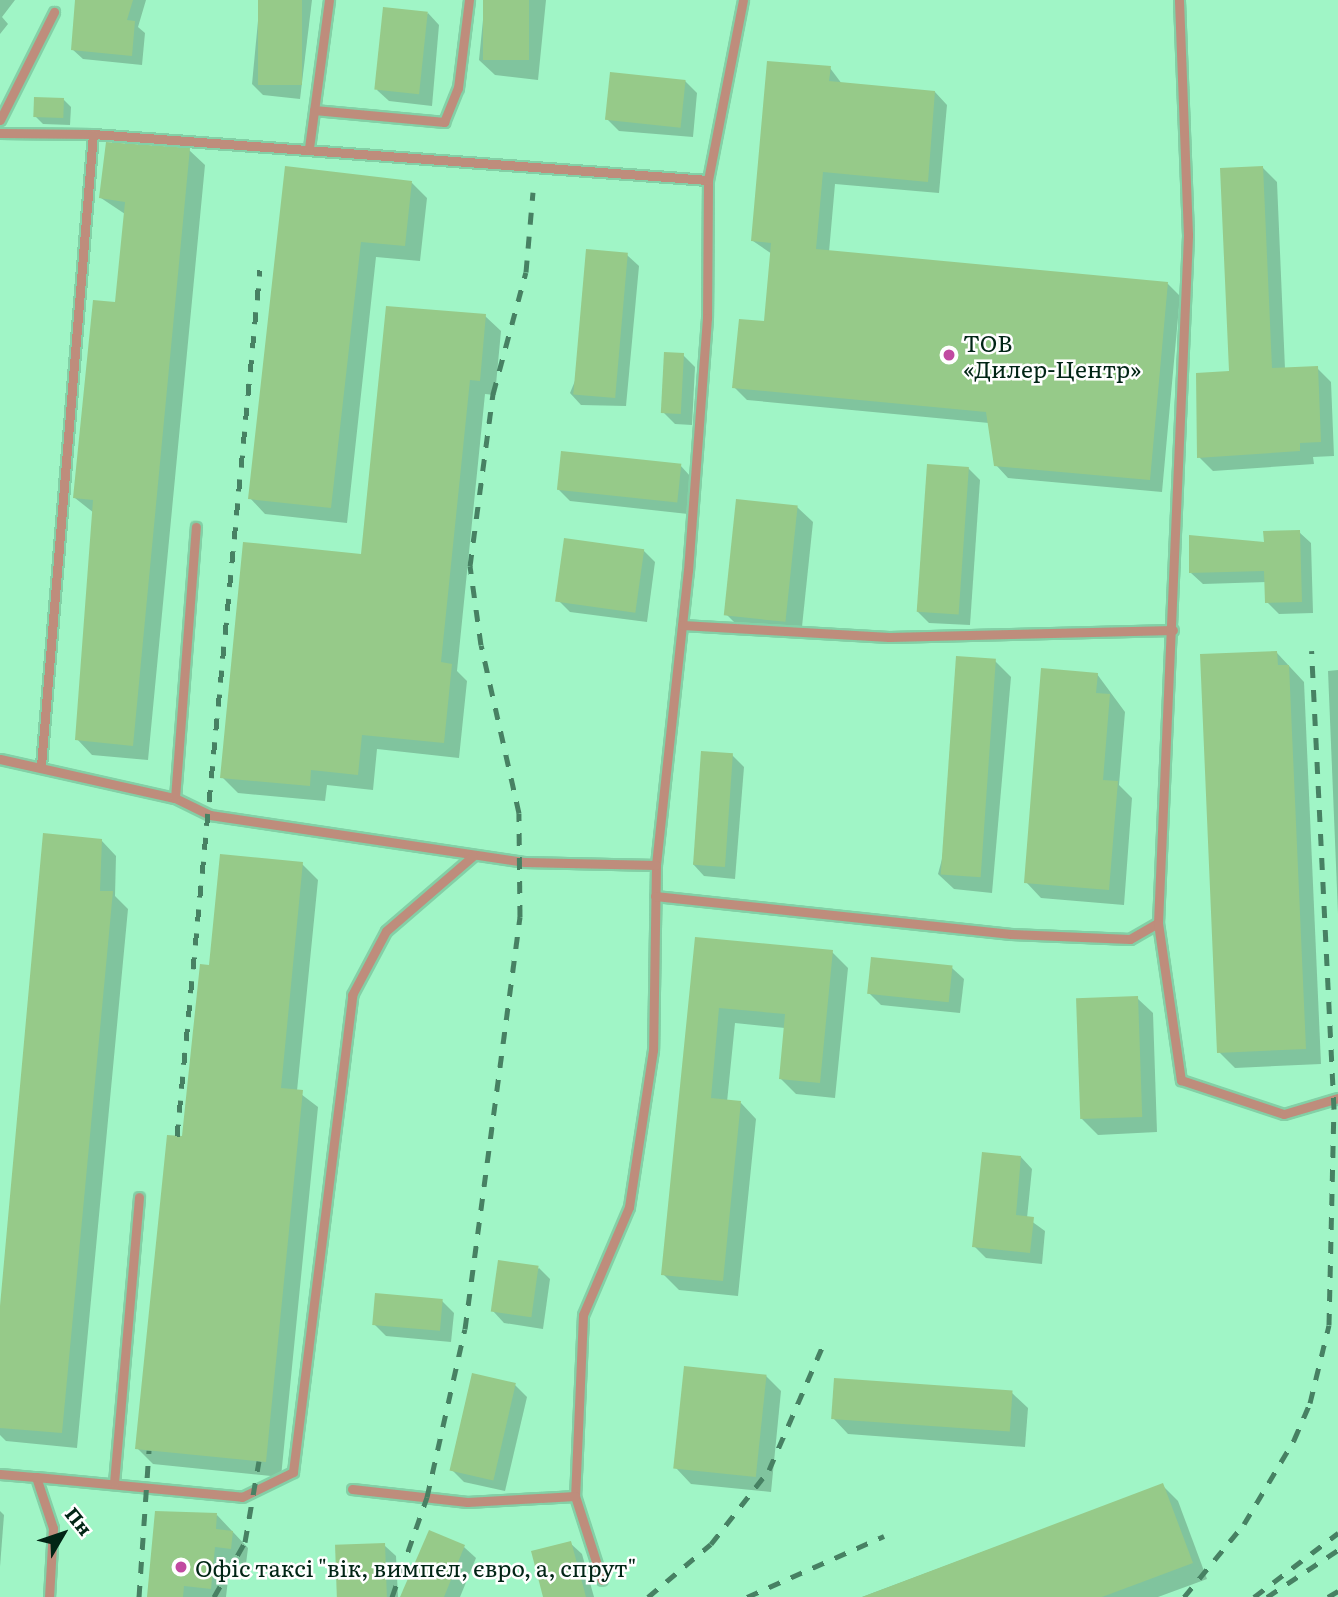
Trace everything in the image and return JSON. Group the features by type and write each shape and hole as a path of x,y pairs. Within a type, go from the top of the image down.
{"lane":[{"path":"309,148 329,0"},
{"path":"314,110 444,122 458,88 469,0"},
{"path":"602,1580 575,1496 583,1315 629,1207 653,1051 656,865 682,625 707,318 708,180 743,0"},
{"path":"1179,0 1188,235 1173,630 1158,923 1181,1080 1284,1114 1338,1098"},
{"path":"0,120 54,12"},
{"path":"0,132 93,134 309,148 708,180"},
{"path":"40,766 93,134"},
{"path":"174,798 196,527"},
{"path":"682,625 889,637 1173,630"},
{"path":"0,759 174,798 210,815 472,856 656,865"},
{"path":"0,1474 242,1497 293,1472 352,995 386,932 472,856"},
{"path":"655,896 1011,934 1130,939 1158,923"},
{"path":"114,1483 139,1197"},
{"path":"36,1477 53,1528 49,1597"},
{"path":"352,1489 467,1502 575,1496"}],"building":[{"path":"75,0 133,0 127,20 135,21 132,56 71,50"},
{"path":"258,0 302,0 302,85 258,85"},
{"path":"483,0 529,0 529,60 483,60"},
{"path":"383,7 428,12 419,94 374,90"},
{"name":"ТОВ «Дилер-Центр»","path":"767,61 831,66 829,81 935,91 928,182 823,172 816,249 1168,282 1150,480 994,466 986,412 732,388 739,319 764,321 771,243 751,241"},
{"path":"610,72 686,80 681,128 605,120"},
{"path":"34,97 64,98 63,118 33,117"},
{"path":"106,142 190,148 133,746 75,740 93,500 73,498 93,300 115,302 125,202 99,198"},
{"path":"285,166 412,181 405,246 361,242 331,508 248,499"},
{"path":"1263,166 1272,368 1318,366 1321,442 1300,443 1300,451 1197,458 1196,373 1229,371 1220,168"},
{"path":"586,249 628,253 615,398 573,394"},
{"path":"386,306 486,314 480,381 470,380 441,662 452,664 444,743 362,735 358,775 311,770 310,786 220,778 243,542 361,554"},
{"path":"664,352 684,353 681,414 661,413"},
{"path":"561,451 681,464 677,502 557,490"},
{"path":"927,464 969,467 959,615 917,612"},
{"path":"736,499 798,505 785,622 724,615"},
{"path":"1300,530 1302,602 1265,603 1264,571 1189,573 1189,535 1264,542 1263,531"},
{"path":"564,538 644,549 635,613 555,601"},
{"path":"1277,651 1278,665 1289,665 1306,1049 1217,1053 1200,654"},
{"path":"956,656 996,659 981,877 941,874"},
{"path":"1041,668 1098,673 1096,693 1110,694 1103,780 1118,781 1109,890 1024,883"},
{"path":"701,751 733,753 725,867 693,865"},
{"path":"43,833 102,839 100,891 113,891 62,1433 0,1428 0,1306"},
{"path":"220,854 303,862 281,1088 303,1090 266,1462 135,1449 167,1135 182,1136 200,964 209,965"},
{"path":"695,937 833,950 820,1083 779,1079 785,1014 719,1008 711,1098 741,1101 723,1281 661,1275"},
{"path":"871,957 953,966 949,1002 867,994"},
{"path":"1138,996 1142,1117 1080,1119 1076,998"},
{"path":"982,1152 1021,1156 1016,1215 1034,1217 1030,1253 972,1247"},
{"path":"498,1260 539,1266 531,1317 491,1311"},
{"path":"375,1293 443,1299 440,1331 372,1325"},
{"path":"684,1366 767,1375 756,1477 673,1468"},
{"path":"472,1373 516,1383 493,1481 450,1470"},
{"path":"834,1378 1013,1390 1010,1431 831,1419"},
{"path":"1163,1483 1193,1563 1102,1597 862,1597"},
{"name":"Офіс таксі \"вік, вимпєл, євро, а, спрут\"","path":"155,1511 217,1513 216,1529 233,1531 231,1549 215,1547 211,1589 184,1586 183,1597 147,1597"},
{"path":"429,1530 465,1545 444,1597 400,1597"},
{"path":"571,1541 586,1597 543,1597 531,1551"},
{"path":"385,1543 387,1597 337,1597 335,1545"}],"railway":[{"path":"392,1597 427,1497 465,1329 520,917 519,813 481,645 470,566 493,394 526,272 533,192"},
{"path":"177,1136 260,270"},
{"path":"1184,1597 1244,1524 1294,1440 1310,1403 1329,1325 1334,1109 1312,651"},
{"path":"648,1597 711,1544 769,1470 823,1345"},
{"path":"139,1597 149,1450"},
{"path":"214,1597 245,1542 259,1461"},
{"path":"1254,1597 1338,1533"},
{"path":"747,1597 884,1536"},
{"path":"1267,1597 1338,1550"},
{"path":"1328,1597 1338,1591"}],"place":[{"name":"ТОВ «Дилер-Центр»","path":"949,355"},
{"name":"Офіс таксі \"вік, вимпєл, євро, а, спрут\"","path":"181,1567"}]}
